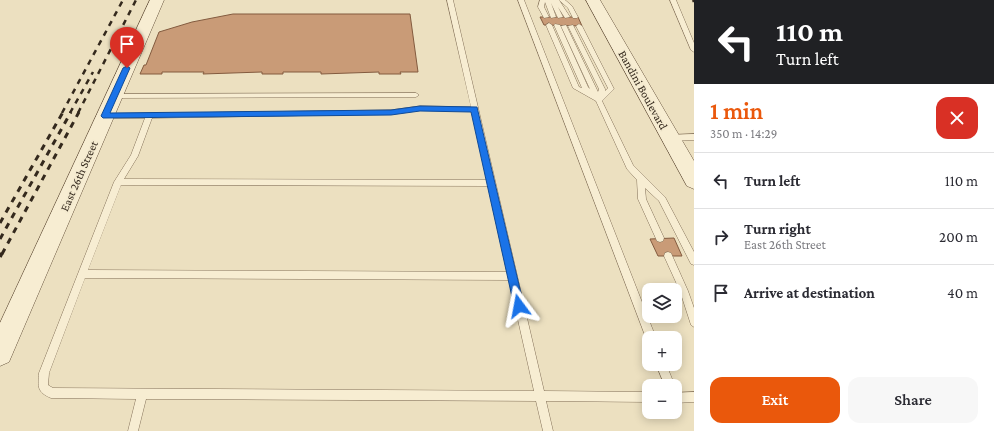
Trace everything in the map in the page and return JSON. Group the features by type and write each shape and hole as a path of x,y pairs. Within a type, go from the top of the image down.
{"street":[{"name":"East 26th Street","path":"0,352 157,0"},
{"name":"Bandini Boulevard","path":"593,0 694,180"}],"lane":[{"path":"450,0 548,431"},
{"path":"521,0 648,331"},
{"path":"542,0 541,7 546,17"},
{"path":"547,0 553,17"},
{"path":"552,0 560,17"},
{"path":"557,0 567,17"},
{"path":"562,0 570,7 575,17"},
{"path":"673,0 694,50"},
{"path":"549,25 576,88 599,100"},
{"path":"557,25 585,88 599,100"},
{"path":"564,26 630,166 640,179 662,199 694,261"},
{"path":"571,26 602,89 599,100"},
{"path":"579,26 611,89 599,100"},
{"path":"114,96 416,95"},
{"path":"105,116 391,112 420,108 474,109"},
{"path":"150,115 134,156 118,182 44,373 43,387 51,393 642,397"},
{"path":"670,138 694,137"},
{"path":"640,179 642,199 660,238"},
{"path":"118,182 491,183"},
{"path":"668,256 684,291 694,322"},
{"path":"83,274 512,276"},
{"path":"133,431 142,394"},
{"path":"682,398 694,397"}],"building":[{"path":"233,14 410,14 418,72 400,72 401,74 379,74 379,72 321,74 321,72 283,72 283,74 262,74 262,72 203,74 204,72 162,72 162,74 140,74 144,65 146,65 159,32 192,22"},
{"path":"540,17 578,17 582,26 544,25"},
{"path":"674,238 682,256 658,256 650,239"}],"railway":[{"path":"62,113 123,0"},
{"path":"78,113 136,0"},
{"path":"70,113 93,72"},
{"path":"0,223 63,112"},
{"path":"0,239 71,112"},
{"path":"2,254 79,112"},
{"path":"0,257 2,253"}],"route":[{"path":"127,68 105,116 391,112 420,108 474,109 519,306"}]}
